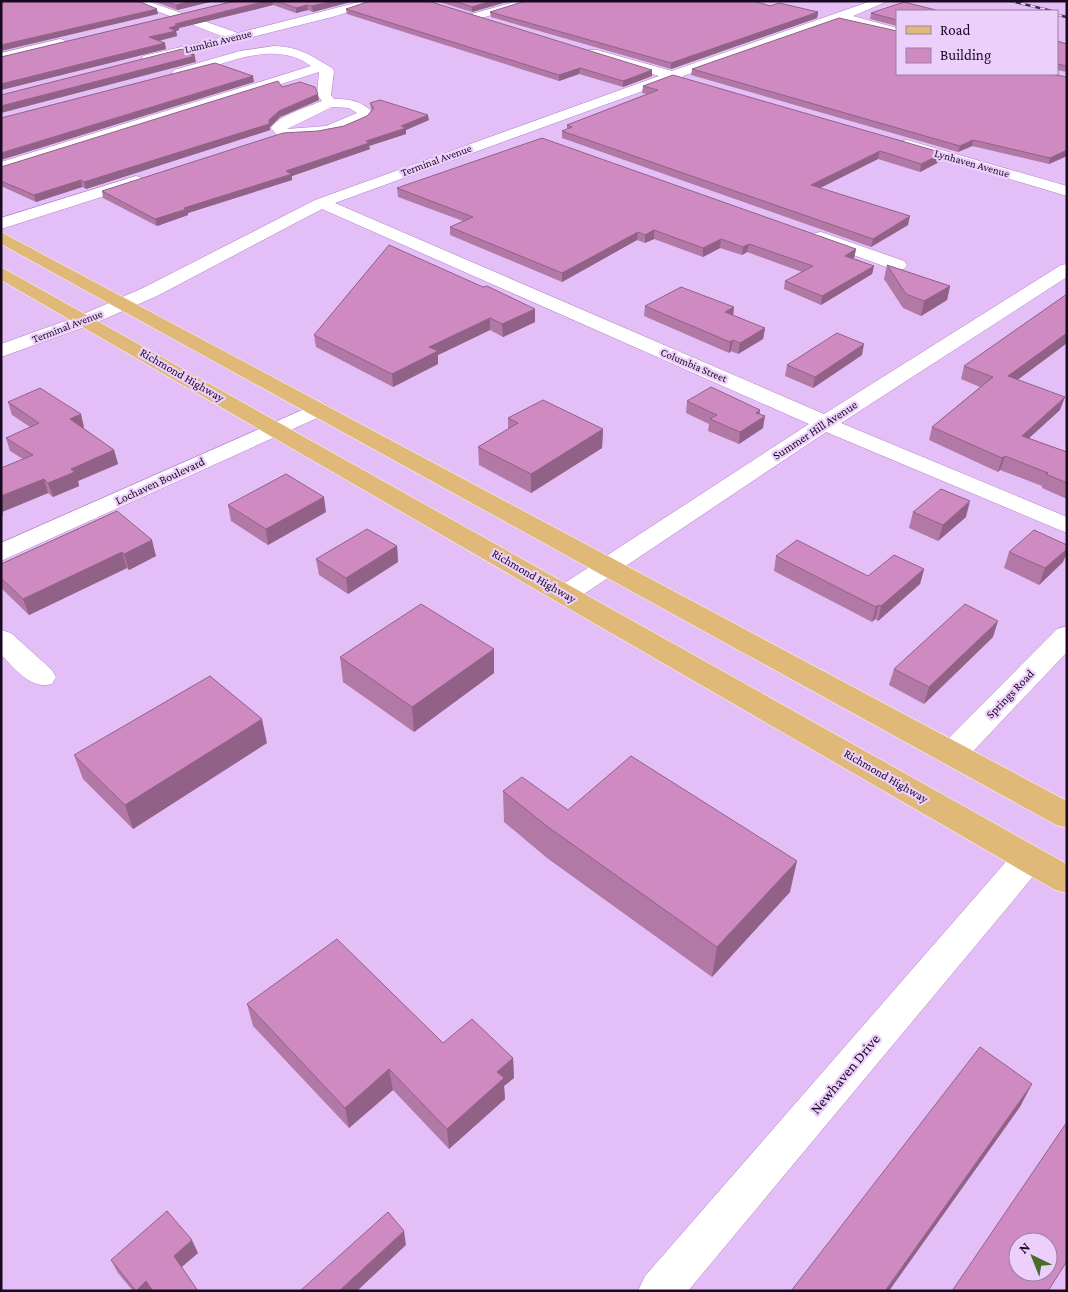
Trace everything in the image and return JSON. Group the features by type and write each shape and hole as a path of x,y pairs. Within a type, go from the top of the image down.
{"main road":[{"path":"1,237 610,566 1067,816"},
{"name":"Richmond Highway","path":"1,272 1067,880"}],"street":[{"path":"136,1 234,36"},
{"name":"Lumkin Avenue","path":"132,63 234,36 332,14 376,1"},
{"path":"501,26 468,16 532,1"},
{"name":"Terminal Avenue","path":"1,351 86,320 178,279 320,203 518,130 884,1"},
{"path":"156,20 203,10"},
{"path":"841,16 896,32"},
{"path":"1,57 69,41"},
{"path":"578,48 692,81"},
{"path":"165,76 251,53 287,50 301,54 327,71 324,95 330,103"},
{"path":"1,167 320,67"},
{"path":"264,140 283,133 313,132 336,128 366,114 361,108 347,103 330,103 288,121 278,128 283,133"},
{"path":"518,130 546,140"},
{"name":"Lynhaven Avenue","path":"896,141 1067,191"},
{"path":"1,224 151,176"},
{"name":"Columbia Street","path":"320,203 787,405 824,424 1067,526"},
{"path":"805,232 898,264"},
{"name":"Summer Hill Avenue","path":"566,594 824,424 1067,269"},
{"name":"Lochaven Boulevard","path":"1,553 318,409"},
{"name":"Springs Road","path":"953,753 1067,635"},
{"path":"1,639 42,677"},
{"name":"Newhaven Drive","path":"660,1291 1029,858"}],"building":[{"path":"1,1 138,1 157,9 1,45"},
{"path":"167,1 191,1 176,5"},
{"path":"235,1 266,1 175,24 178,25 169,28 176,31 149,37 165,43 1,84 1,57"},
{"path":"277,1 333,1 296,8"},
{"path":"370,1 428,1 652,70 623,81 580,68 559,75 346,9"},
{"path":"454,1 491,1 472,7"},
{"path":"525,1 754,1 770,6 779,3 818,12 671,63 490,12"},
{"path":"904,2 936,10 896,10 896,20 871,13"},
{"path":"839,18 896,31 896,75 1056,75 1067,77 1067,150 1050,158 973,140 960,146 692,69"},
{"path":"1058,41 1067,44 1067,66 1058,64"},
{"path":"182,49 194,53 189,54 195,56 1,106 1,95"},
{"path":"215,63 253,76 1,153 1,118"},
{"path":"673,75 943,153 921,164 880,151 811,185 910,216 873,239 562,131 572,127 567,125 658,90 643,86"},
{"path":"278,81 282,87 300,82 315,87 318,94 279,111 269,120 269,124 84,182 81,180 34,195 1,181 1,167"},
{"path":"380,100 428,115 401,126 406,128 366,141 369,143 286,171 292,174 155,219 102,191 283,133 318,131 344,126 367,116 374,108 370,103"},
{"path":"542,138 856,249 845,256 874,266 822,296 785,281 813,266 749,244 743,247 721,239 703,248 654,230 645,235 638,232 562,273 450,227 473,217 397,188"},
{"path":"389,245 483,287 487,286 535,309 502,324 490,318 429,347 438,351 392,374 314,335"},
{"path":"887,265 950,286 924,301 906,294"},
{"path":"681,287 734,307 725,312 765,328 740,343 733,340 730,342 645,306"},
{"path":"1067,294 1067,333 1008,376 1065,397 1022,436 1067,452 1067,483 1046,474 1048,473 1005,456 1002,458 932,427 993,377 964,366"},
{"path":"837,333 864,344 815,377 787,365"},
{"path":"711,387 760,410 756,413 765,416 740,432 710,419 717,415 687,401"},
{"path":"40,388 81,414 70,419 114,450 71,469 75,472 48,483 44,479 1,496 1,468 33,455 6,438 39,423 8,402"},
{"path":"543,400 603,429 531,474 478,447 518,423 508,418"},
{"path":"286,474 324,497 266,529 228,505"},
{"path":"941,489 970,501 943,525 913,512"},
{"path":"117,511 152,540 124,554 122,552 23,599 1,578 1,564"},
{"path":"367,529 397,546 346,578 316,559"},
{"path":"1034,530 1067,545 1067,549 1045,568 1009,552"},
{"path":"797,540 868,576 894,555 924,569 881,606 878,605 876,607 776,556"},
{"path":"421,604 494,649 412,707 340,657"},
{"path":"965,604 998,621 929,687 894,669"},
{"path":"210,676 262,719 125,805 74,755"},
{"path":"631,756 797,861 717,947 548,827 503,791 522,777 568,810"},
{"path":"337,939 443,1043 472,1019 513,1058 497,1072 504,1078 447,1129 389,1069 345,1108 247,1004"},
{"path":"980,1047 1032,1084 885,1291 791,1291"},
{"path":"1067,1122 1067,1261 1058,1275 1058,1232 1008,1232 1008,1282 1054,1282 1048,1291 952,1291"},
{"path":"167,1211 192,1240 174,1256 198,1291 153,1291 146,1281 136,1291 111,1260"},
{"path":"388,1212 404,1231 339,1291 300,1291"}],"railway":[{"path":"1011,1 1048,10"},
{"path":"1058,15 1067,17"}]}
